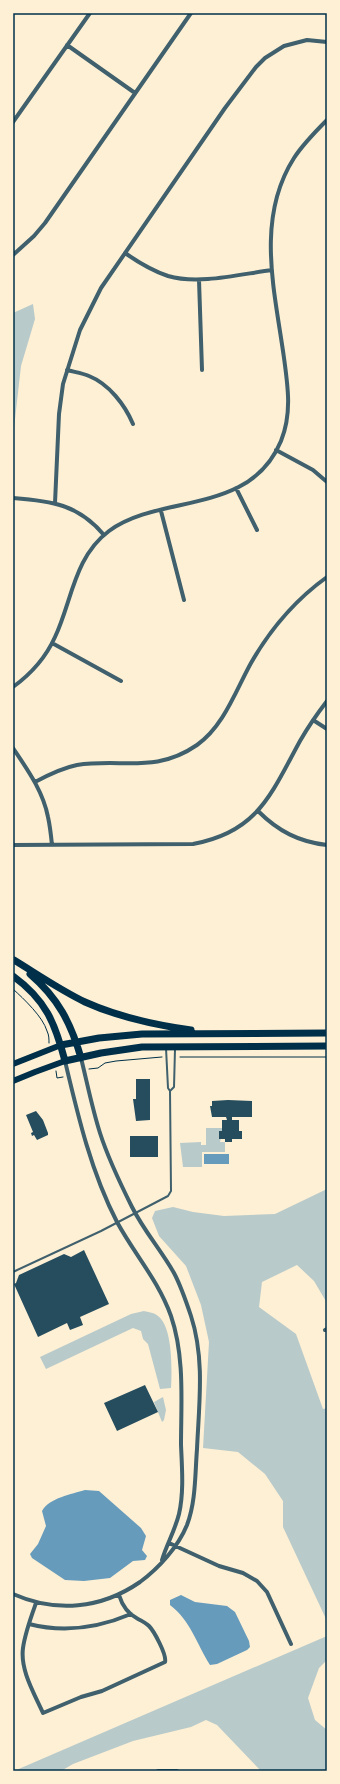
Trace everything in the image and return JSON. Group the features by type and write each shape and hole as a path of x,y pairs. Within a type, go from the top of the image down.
{"highway":[{"path":"13,960 69,994 85,1002 118,1014 175,1028 221,1033"},
{"path":"13,960 37,980 57,1003 66,1016 81,1058"},
{"path":"13,976 36,996 46,1009 54,1024 65,1061 124,1049 166,1046 327,1046"},
{"path":"61,1046 76,1042 136,1034 327,1033"}],"main road":[{"path":"13,1064 61,1046"},
{"path":"13,1081 65,1061"}],"street":[{"path":"13,122 90,13"},
{"path":"13,255 34,236 45,223 191,13"},
{"path":"55,503 59,414 67,370 80,330 101,288 225,108 256,67 269,55 284,46 307,40 327,42"},
{"path":"67,45 135,93"},
{"path":"13,687 37,666 52,643 61,624 80,567 88,553 104,535 129,519 203,500 236,488 257,474 273,457 285,429 288,414 289,391 272,270 270,232 280,187 293,159 327,120"},
{"path":"125,253 151,268 167,275 188,280 199,280 272,270"},
{"path":"199,280 202,370"},
{"path":"67,370 89,376 111,391 126,409 133,424"},
{"path":"276,450 313,470 327,482"},
{"path":"236,488 257,530"},
{"path":"13,498 55,503 80,513 89,519 104,535"},
{"path":"161,511 184,600"},
{"path":"35,782 58,770 87,764 135,765 164,761 186,752 198,744 211,732 222,717 251,663 274,628 300,599 327,577"},
{"path":"52,643 121,680"},
{"path":"13,845 193,844 212,840 230,832 250,819 273,792 313,720 327,701"},
{"path":"313,720 327,729"},
{"path":"13,748 35,782 48,816 52,845"},
{"path":"258,811 273,825 291,837 303,841 327,845"},
{"path":"13,1594 36,1603 62,1606 81,1606 119,1595 143,1580 176,1546 187,1525 194,1494 201,1382 199,1348 191,1314 173,1272 136,1214 108,1156 99,1132 81,1058"},
{"path":"65,1061 92,1161 106,1199 118,1223 154,1278 171,1317 179,1350 182,1496 177,1522 161,1562"},
{"path":"169,1543 220,1566 244,1573 257,1581 267,1592 291,1644"},
{"path":"36,1603 23,1648 23,1664 43,1713 81,1697 102,1691 165,1662 166,1657 153,1630 125,1608 119,1595"},
{"path":"29,1624 56,1629 80,1628 105,1624 131,1614"},
{"path":"158,1771 177,1771"}],"lane":[{"path":"13,1272 136,1214 166,1198 170,1193 170,1091 168,1088 166,1046"},
{"path":"170,1091 174,1087 176,1046"}],"path":[{"path":"13,989 37,1014 46,1029 49,1039"},
{"path":"183,1057 327,1057"},
{"path":"84,1071 98,1068 109,1062 159,1058"},
{"path":"57,1078 69,1075"}],"shaded area":[{"path":"33,304 35,319 21,366 14,428 13,313"},
{"path":"206,1128 223,1128 220,1142 225,1142 225,1152 202,1152 202,1167 183,1167 180,1143 201,1142 201,1145 206,1145"},
{"path":"327,1189 327,1303 314,1281 297,1265 262,1282 259,1307 296,1334 323,1409 327,1408 327,1621 283,1527 283,1501 265,1474 238,1452 203,1448 209,1342 201,1305 186,1266 159,1236 152,1218 155,1211 173,1207 193,1212 224,1216 275,1214"},
{"path":"144,1311 158,1316 163,1322 166,1330 169,1339 172,1371 171,1388 160,1389 148,1344 143,1339 141,1331 133,1328 46,1369 40,1357 131,1314"},
{"path":"163,1397 166,1410 164,1420 162,1422 154,1402"},
{"path":"327,1636 327,1660 319,1668 308,1698 315,1720 327,1730 327,1771 261,1771 217,1725 206,1720 191,1727 133,1741 73,1764 61,1771 14,1771"}],"water":[{"path":"204,1154 229,1154 229,1164 204,1164"},
{"path":"85,1490 99,1491 141,1528 146,1536 142,1550 147,1556 145,1560 133,1561 110,1578 84,1581 65,1580 32,1558 30,1554 38,1544 46,1526 42,1511 45,1507 61,1497"},
{"path":"181,1595 195,1602 227,1606 235,1612 249,1641 250,1647 247,1650 217,1664 210,1665 188,1625 170,1605 170,1600"}],"building":[{"path":"136,1079 150,1079 150,1120 136,1121 133,1099 136,1099"},
{"path":"212,1101 252,1101 252,1117 232,1117 232,1120 239,1120 239,1131 242,1131 242,1139 232,1139 232,1142 225,1142 225,1139 219,1139 219,1131 222,1131 222,1120 227,1120 226,1117 212,1117 210,1106 212,1106"},
{"path":"36,1111 43,1120 48,1133 48,1135 37,1140 34,1135 32,1136 31,1133 33,1132 26,1115"},
{"path":"130,1136 158,1136 158,1157 130,1157"},
{"path":"84,1250 109,1304 80,1317 83,1325 70,1330 67,1323 38,1337 14,1284 16,1283 19,1275 64,1254 71,1257"},
{"path":"145,1385 158,1412 117,1431 104,1403"}]}
